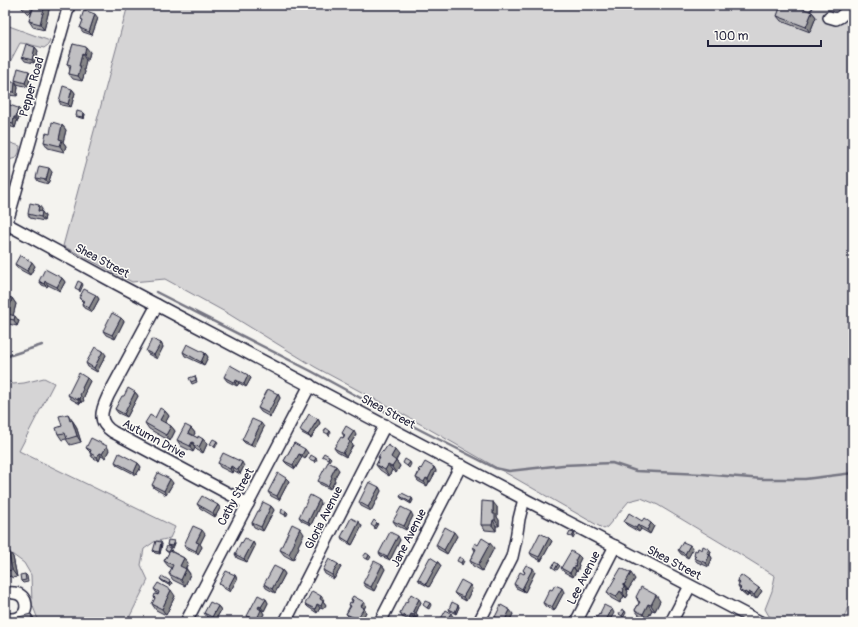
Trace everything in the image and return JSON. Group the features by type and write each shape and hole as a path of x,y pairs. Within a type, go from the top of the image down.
{"street":[{"name":"Pepper Road","path":"5,223 11,208 69,5"},
{"path":"829,17 838,19 850,9"},
{"name":"Shea Street","path":"5,223 524,499 760,622"},
{"name":"Autumn Drive","path":"157,305 108,396 102,411 102,421 105,426 113,432 248,504"},
{"name":"Cathy Street","path":"186,622 310,385"},
{"name":"Gloria Avenue","path":"285,622 385,425"},
{"name":"Jane Avenue","path":"380,622 461,465"},
{"path":"479,622 512,557 524,499"},
{"name":"Lee Avenue","path":"576,622 615,546"},
{"path":"671,622 690,586"},
{"path":"5,594 19,594 25,600 26,604 22,616 5,620"}],"shaded area":[{"path":"128,5 853,5 853,592 844,618 847,622 781,622 769,616 765,609 772,591 775,576 658,505 641,498 629,501 604,529 408,417 315,367 227,313 165,279 132,282 63,246"},
{"path":"9,26 50,41 44,48 20,43 5,75 5,27"},
{"path":"5,141 20,146 19,153 16,158 5,161"},
{"path":"44,378 54,383 19,451 175,527 170,538 154,542 144,549 141,565 148,580 127,622 39,622 32,604 31,575 24,563 9,552 5,553 5,379 13,384"}],"building":[{"path":"29,5 45,5 40,24 29,21 34,6"},
{"path":"781,5 794,5 812,12 806,27 777,16"},
{"path":"84,10 95,14 89,32 80,28"},
{"path":"26,44 35,47 32,60 22,57"},
{"path":"73,44 86,47 84,55 82,54 78,76 69,74 71,65 67,64"},
{"path":"18,68 29,71 25,83 15,80"},
{"path":"6,82 15,82 14,92 5,91"},
{"path":"63,86 72,89 68,104 59,101"},
{"path":"7,104 18,108 13,124 5,122 5,111"},
{"path":"77,111 84,113 83,117 76,116"},
{"path":"52,122 62,125 59,139 62,140 60,146 44,142 46,133 50,134"},
{"path":"39,166 49,168 46,180 36,178"},
{"path":"30,203 39,205 38,211 42,212 41,217 28,214"},
{"path":"20,255 32,262 27,271 15,264"},
{"path":"45,269 62,278 57,287 45,281 44,284 39,281"},
{"path":"78,281 82,283 79,290 75,288"},
{"path":"84,289 96,295 89,308 82,304 84,301 79,298"},
{"path":"5,297 12,298 8,314 15,316 14,320 5,318"},
{"path":"112,313 121,318 112,335 103,331"},
{"path":"152,339 161,343 154,355 146,351"},
{"path":"187,344 205,353 201,362 183,352"},
{"path":"95,347 103,351 94,368 86,363"},
{"path":"230,365 248,375 244,384 236,380 235,383 224,377"},
{"path":"79,373 87,378 82,388 80,399 78,398 78,400 68,395"},
{"path":"195,376 196,380 191,382 189,378"},
{"path":"128,388 135,392 124,414 115,409"},
{"path":"268,389 278,394 268,413 258,408"},
{"path":"160,408 165,411 160,420 171,426 166,435 145,423 150,415 155,418"},
{"path":"68,414 70,421 72,420 77,436 67,439 65,433 58,434 56,428 62,426 59,416"},
{"path":"309,414 318,419 308,435 300,430"},
{"path":"252,419 261,423 251,444 242,440"},
{"path":"185,425 191,428 188,433 203,439 199,447 193,445 194,443 192,442 190,446 177,440"},
{"path":"346,426 354,431 348,440 350,442 343,453 334,448 341,437 343,438 345,435 342,433"},
{"path":"326,428 330,431 328,434 324,432"},
{"path":"91,438 107,446 102,454 99,453 97,457 90,453 91,450 86,448"},
{"path":"213,439 217,441 214,446 210,444"},
{"path":"294,443 305,449 302,455 299,454 293,465 284,461"},
{"path":"388,445 395,450 391,457 396,461 392,467 388,465 385,470 376,465 380,458 378,457"},
{"path":"119,453 138,463 134,472 115,462"},
{"path":"223,453 242,462 238,470 231,466 230,469 218,463"},
{"path":"324,453 329,456 328,459 322,456"},
{"path":"311,455 316,458 314,461 309,459"},
{"path":"405,459 410,462 407,466 403,463"},
{"path":"328,462 336,466 328,486 318,481"},
{"path":"425,462 434,467 428,479 426,478 424,482 416,478 420,471 418,470 420,468 421,469"},
{"path":"158,473 170,479 164,491 152,485"},
{"path":"278,473 286,478 277,496 268,492"},
{"path":"369,482 379,487 368,507 359,502"},
{"path":"402,493 412,498 410,502 400,496"},
{"path":"310,495 319,500 308,522 299,517"},
{"path":"202,496 218,505 213,513 197,504"},
{"path":"482,501 493,502 493,514 495,514 495,520 493,520 492,525 481,525"},
{"path":"263,502 271,506 261,527 252,523"},
{"path":"401,507 411,512 404,526 393,521"},
{"path":"282,509 286,511 285,515 281,513"},
{"path":"629,513 642,521 644,518 651,523 647,530 638,525 636,528 624,522"},
{"path":"351,518 359,522 349,542 341,537"},
{"path":"374,520 377,523 374,527 371,525"},
{"path":"292,524 300,528 289,554 280,550"},
{"path":"193,526 202,530 196,542 199,543 196,551 184,545"},
{"path":"445,527 454,532 444,550 436,545"},
{"path":"390,532 398,536 387,557 379,553"},
{"path":"570,532 574,533 572,537 568,536"},
{"path":"540,533 549,538 539,557 530,553"},
{"path":"245,538 253,542 244,559 235,554 241,542 242,543"},
{"path":"482,538 490,543 478,565 470,561 476,549 473,547 475,543 478,545"},
{"path":"168,540 174,541 172,546 167,545"},
{"path":"156,541 161,542 159,552 153,551"},
{"path":"683,542 690,545 685,554 678,550"},
{"path":"167,546 171,548 169,552 165,550"},
{"path":"703,546 709,549 707,553 710,554 706,563 694,558 696,556 694,555 695,550 697,551 698,548 702,550"},
{"path":"5,550 8,550 12,570 7,571 7,569 5,569"},
{"path":"170,551 184,558 180,566 186,569 181,580 169,574 173,565 164,561"},
{"path":"571,551 578,555 575,561 576,565 570,573 561,568"},
{"path":"366,553 369,555 367,559 363,557"},
{"path":"430,557 438,562 426,584 418,579"},
{"path":"459,557 463,559 461,563 457,561"},
{"path":"329,559 338,564 332,575 323,570"},
{"path":"374,561 382,565 371,587 363,583"},
{"path":"555,562 558,564 555,569 552,567"},
{"path":"526,565 533,568 522,589 514,584 520,572 524,574 525,572 523,570"},
{"path":"274,566 282,570 272,589 264,584"},
{"path":"621,568 631,573 624,585 623,584 623,593 620,591 616,597 607,592"},
{"path":"226,571 235,575 228,588 219,584"},
{"path":"25,574 26,580 21,581 20,575"},
{"path":"741,575 759,588 754,595 749,592 748,594 745,592 744,593 739,590 741,588 738,586 740,583 737,580"},
{"path":"162,576 170,581 169,584 160,579"},
{"path":"461,580 470,585 463,597 454,593"},
{"path":"158,583 171,590 162,609 152,604 155,594 158,595 159,592 154,589"},
{"path":"555,585 562,588 552,607 543,603 550,589 552,590"},
{"path":"641,587 656,595 651,605 648,604 643,614 635,610 640,602 636,597"},
{"path":"312,591 321,596 320,599 323,601 321,606 317,604 315,609 305,604"},
{"path":"411,594 419,599 413,611 415,612 414,615 411,614 409,618 400,613"},
{"path":"258,595 266,599 261,607 259,606 258,608 261,610 256,621 247,616"},
{"path":"353,596 364,602 361,606 364,608 357,619 346,614 351,606 349,605 350,602 352,603 353,600 351,599"},
{"path":"425,601 430,603 427,608 423,605"},
{"path":"210,602 218,606 212,617 204,613"},
{"path":"452,602 458,605 455,612 449,609"},
{"path":"501,605 510,610 504,622 495,617"},
{"path":"604,605 612,609 605,622 593,622 595,616 597,617 599,614 600,615"},
{"path":"622,609 625,611 622,616 619,614"},
{"path":"446,610 451,613 449,616 452,618 450,622 439,622"},
{"path":"31,614 33,622 11,622 11,619"},
{"path":"318,618 323,621 316,622"},
{"path":"632,618 639,622 630,622"},
{"path":"297,619 304,622 296,622"}],"waterway":[{"path":"156,292 311,371 401,420 495,468 509,471 563,465 612,463 636,471 763,479 805,479 853,473"},
{"path":"5,357 42,345"}]}
